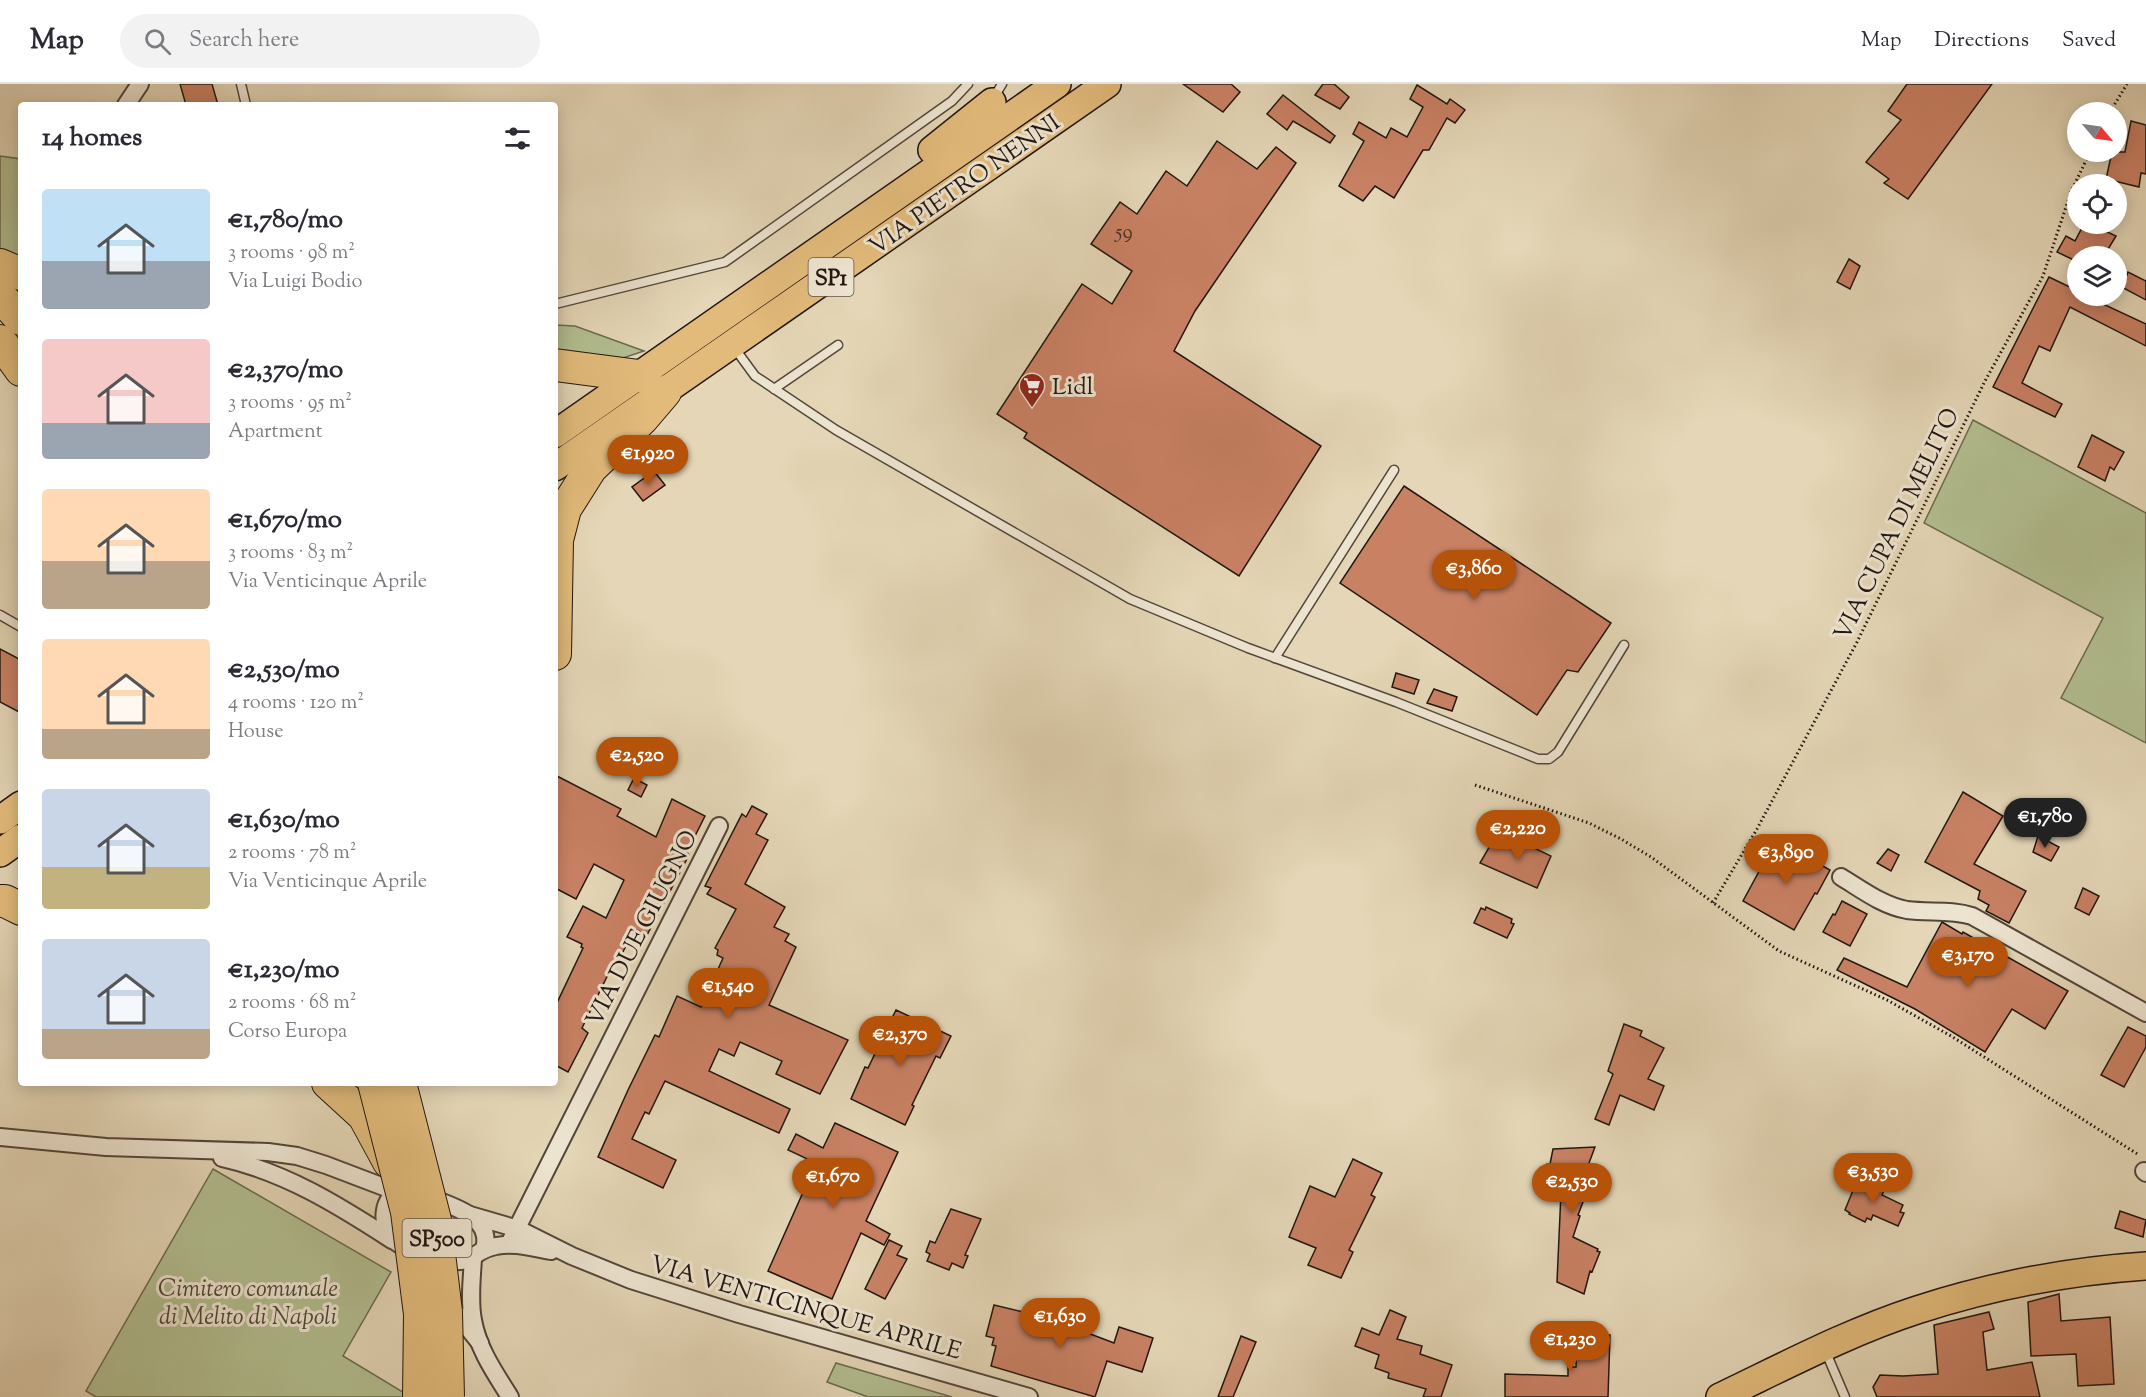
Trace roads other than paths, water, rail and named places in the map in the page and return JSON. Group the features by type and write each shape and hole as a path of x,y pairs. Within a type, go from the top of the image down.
{"highway":[{"path":"0,266 18,273"},
{"path":"0,296 18,317"},
{"path":"0,341 18,366"},
{"path":"558,366 652,384 642,419 591,468 565,509 558,533"},
{"path":"0,901 18,908"},
{"path":"331,1086 364,1116 398,1186"},
{"name":"SP500","path":"375,1086 398,1186 407,1212 420,1314 419,1397"},
{"name":"SP500","path":"401,1086 435,1220 446,1312 448,1397"},
{"path":"417,1086 431,1153 435,1220"}],"main road":[{"name":"VIA PIETRO NENNI","path":"558,465 778,279 1057,84"},
{"name":"VIA PIETRO NENNI","path":"558,432 652,384 733,346 1107,84"},
{"path":"778,279 818,237 952,135 997,93"},
{"path":"0,820 18,807"},
{"path":"0,853 18,840"},
{"path":"1720,1397 1824,1347 1915,1311 1996,1289 2102,1269 2146,1266"}],"street":[{"path":"128,102 140,84"},
{"name":"VIA DUE GIUGNO","path":"509,1244 719,826"},
{"path":"1841,877 1893,906 1907,910 1961,913 1972,916 2146,1013"},
{"path":"0,1137 106,1147 192,1151 246,1163 287,1178 354,1215 396,1243"},
{"name":"VIA VENTICINQUE APRILE","path":"192,1151 268,1152 297,1156 417,1191 470,1215 518,1229 572,1256 631,1280 1029,1397"},
{"path":"398,1186 387,1202 384,1221 389,1236 432,1282 480,1343"},
{"path":"470,1215 483,1227 486,1235 479,1253 471,1288 473,1321 488,1362 510,1397"},
{"name":"VIA VENTICINQUE APRILE","path":"396,1243 444,1260 458,1261 509,1244 572,1256"}],"lane":[{"path":"241,84 245,102"},
{"path":"558,303 725,262 952,101 968,84"},
{"path":"774,389 838,345"},
{"path":"733,346 755,376 837,430 1130,599 1275,658 1543,760 1554,757 1558,753 1624,645"},
{"path":"1275,658 1394,470"},
{"path":"0,615 18,625"},
{"path":"1824,1347 1845,1397"}],"place":[{"name":"Lidl","path":"1032,409"}],"park label":[{"name":"Cimitero comunale di Melito di Napoli","path":"248,1302"}]}
